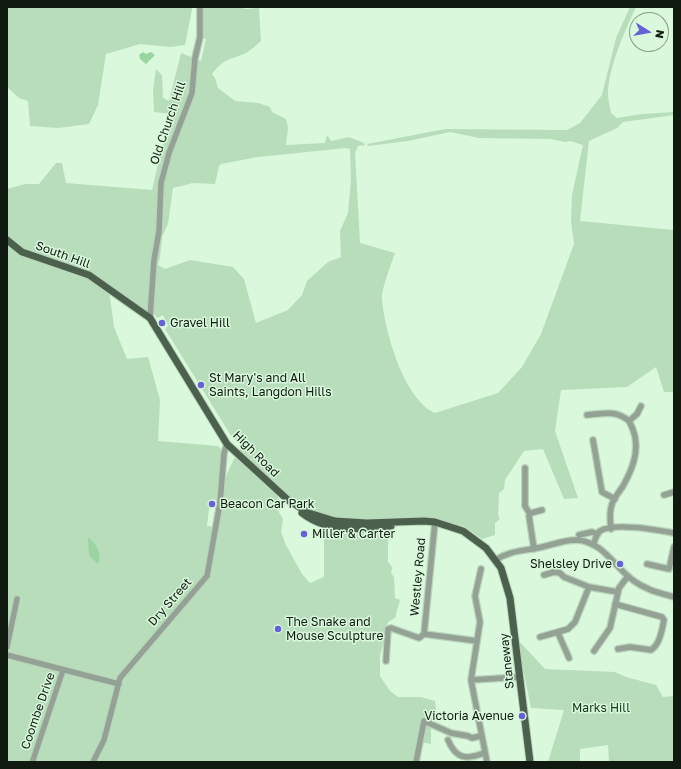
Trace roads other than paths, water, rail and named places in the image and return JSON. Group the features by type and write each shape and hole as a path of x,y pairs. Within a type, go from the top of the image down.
{"main road":[{"name":"South Hill","path":"7,240 22,252 89,275 150,318"},
{"name":"High Road","path":"150,318 228,444 288,500 309,513 335,520 367,523 435,522 463,531 483,546 496,560"},
{"name":"Staneway","path":"496,560 504,575 512,608 530,762"}],"street":[{"name":"Old Church Hill","path":"150,318 154,260 159,231 161,183 169,153 193,89 195,58 200,37 200,7"},
{"path":"628,421 637,414 641,406"},
{"path":"587,415 612,412 620,415 628,421 635,436 636,455 627,477 615,498 610,512 611,529"},
{"path":"593,440 602,492 606,496 615,498"},
{"name":"Dry Street","path":"93,762 104,740 120,678 207,576 220,503 224,453 228,444"},
{"path":"525,468 525,506 530,514"},
{"path":"664,495 674,492"},
{"path":"530,514 542,510"},
{"path":"530,514 528,520 534,549"},
{"name":"Westley Road","path":"424,634 435,522"},
{"path":"593,545 598,534 602,530 643,527 674,533"},
{"path":"579,535 592,532 598,534"},
{"path":"496,560 508,554 568,541 580,541 593,545 606,554 628,576 651,590 674,596"},
{"path":"647,564 669,569 674,547"},
{"path":"481,569 475,596 480,622 471,680 484,753 487,762"},
{"path":"544,575 554,572 560,573 564,577 589,587 618,592"},
{"path":"594,651 610,628 620,585 628,576"},
{"path":"540,637 568,629 575,622 589,587"},
{"path":"7,647 17,599"},
{"path":"615,604 662,617 664,620 658,641 651,650 630,647 618,649"},
{"path":"386,661 388,629 391,628 419,638 424,634 477,641"},
{"path":"558,632 569,658"},
{"path":"7,655 119,684"},
{"name":"Coombe Drive","path":"33,760 63,670"},
{"path":"471,680 520,677"},
{"path":"416,762 424,721 452,733 472,738 481,736"},
{"path":"448,740 452,750 465,757 474,757 484,753"}],"place":[{"name":"Gravel Hill","path":"162,323"},
{"name":"St Mary's and All Saints, Langdon Hills","path":"201,385"},
{"name":"Beacon Car Park","path":"212,504"},
{"name":"Miller & Carter","path":"304,534"},
{"name":"Shelsley Drive","path":"620,564"},
{"name":"The Snake and Mouse Sculpture","path":"278,629"},
{"name":"Victoria Avenue","path":"522,716"}],"park label":[{"name":"Marks Hill","path":"601,708"}]}
